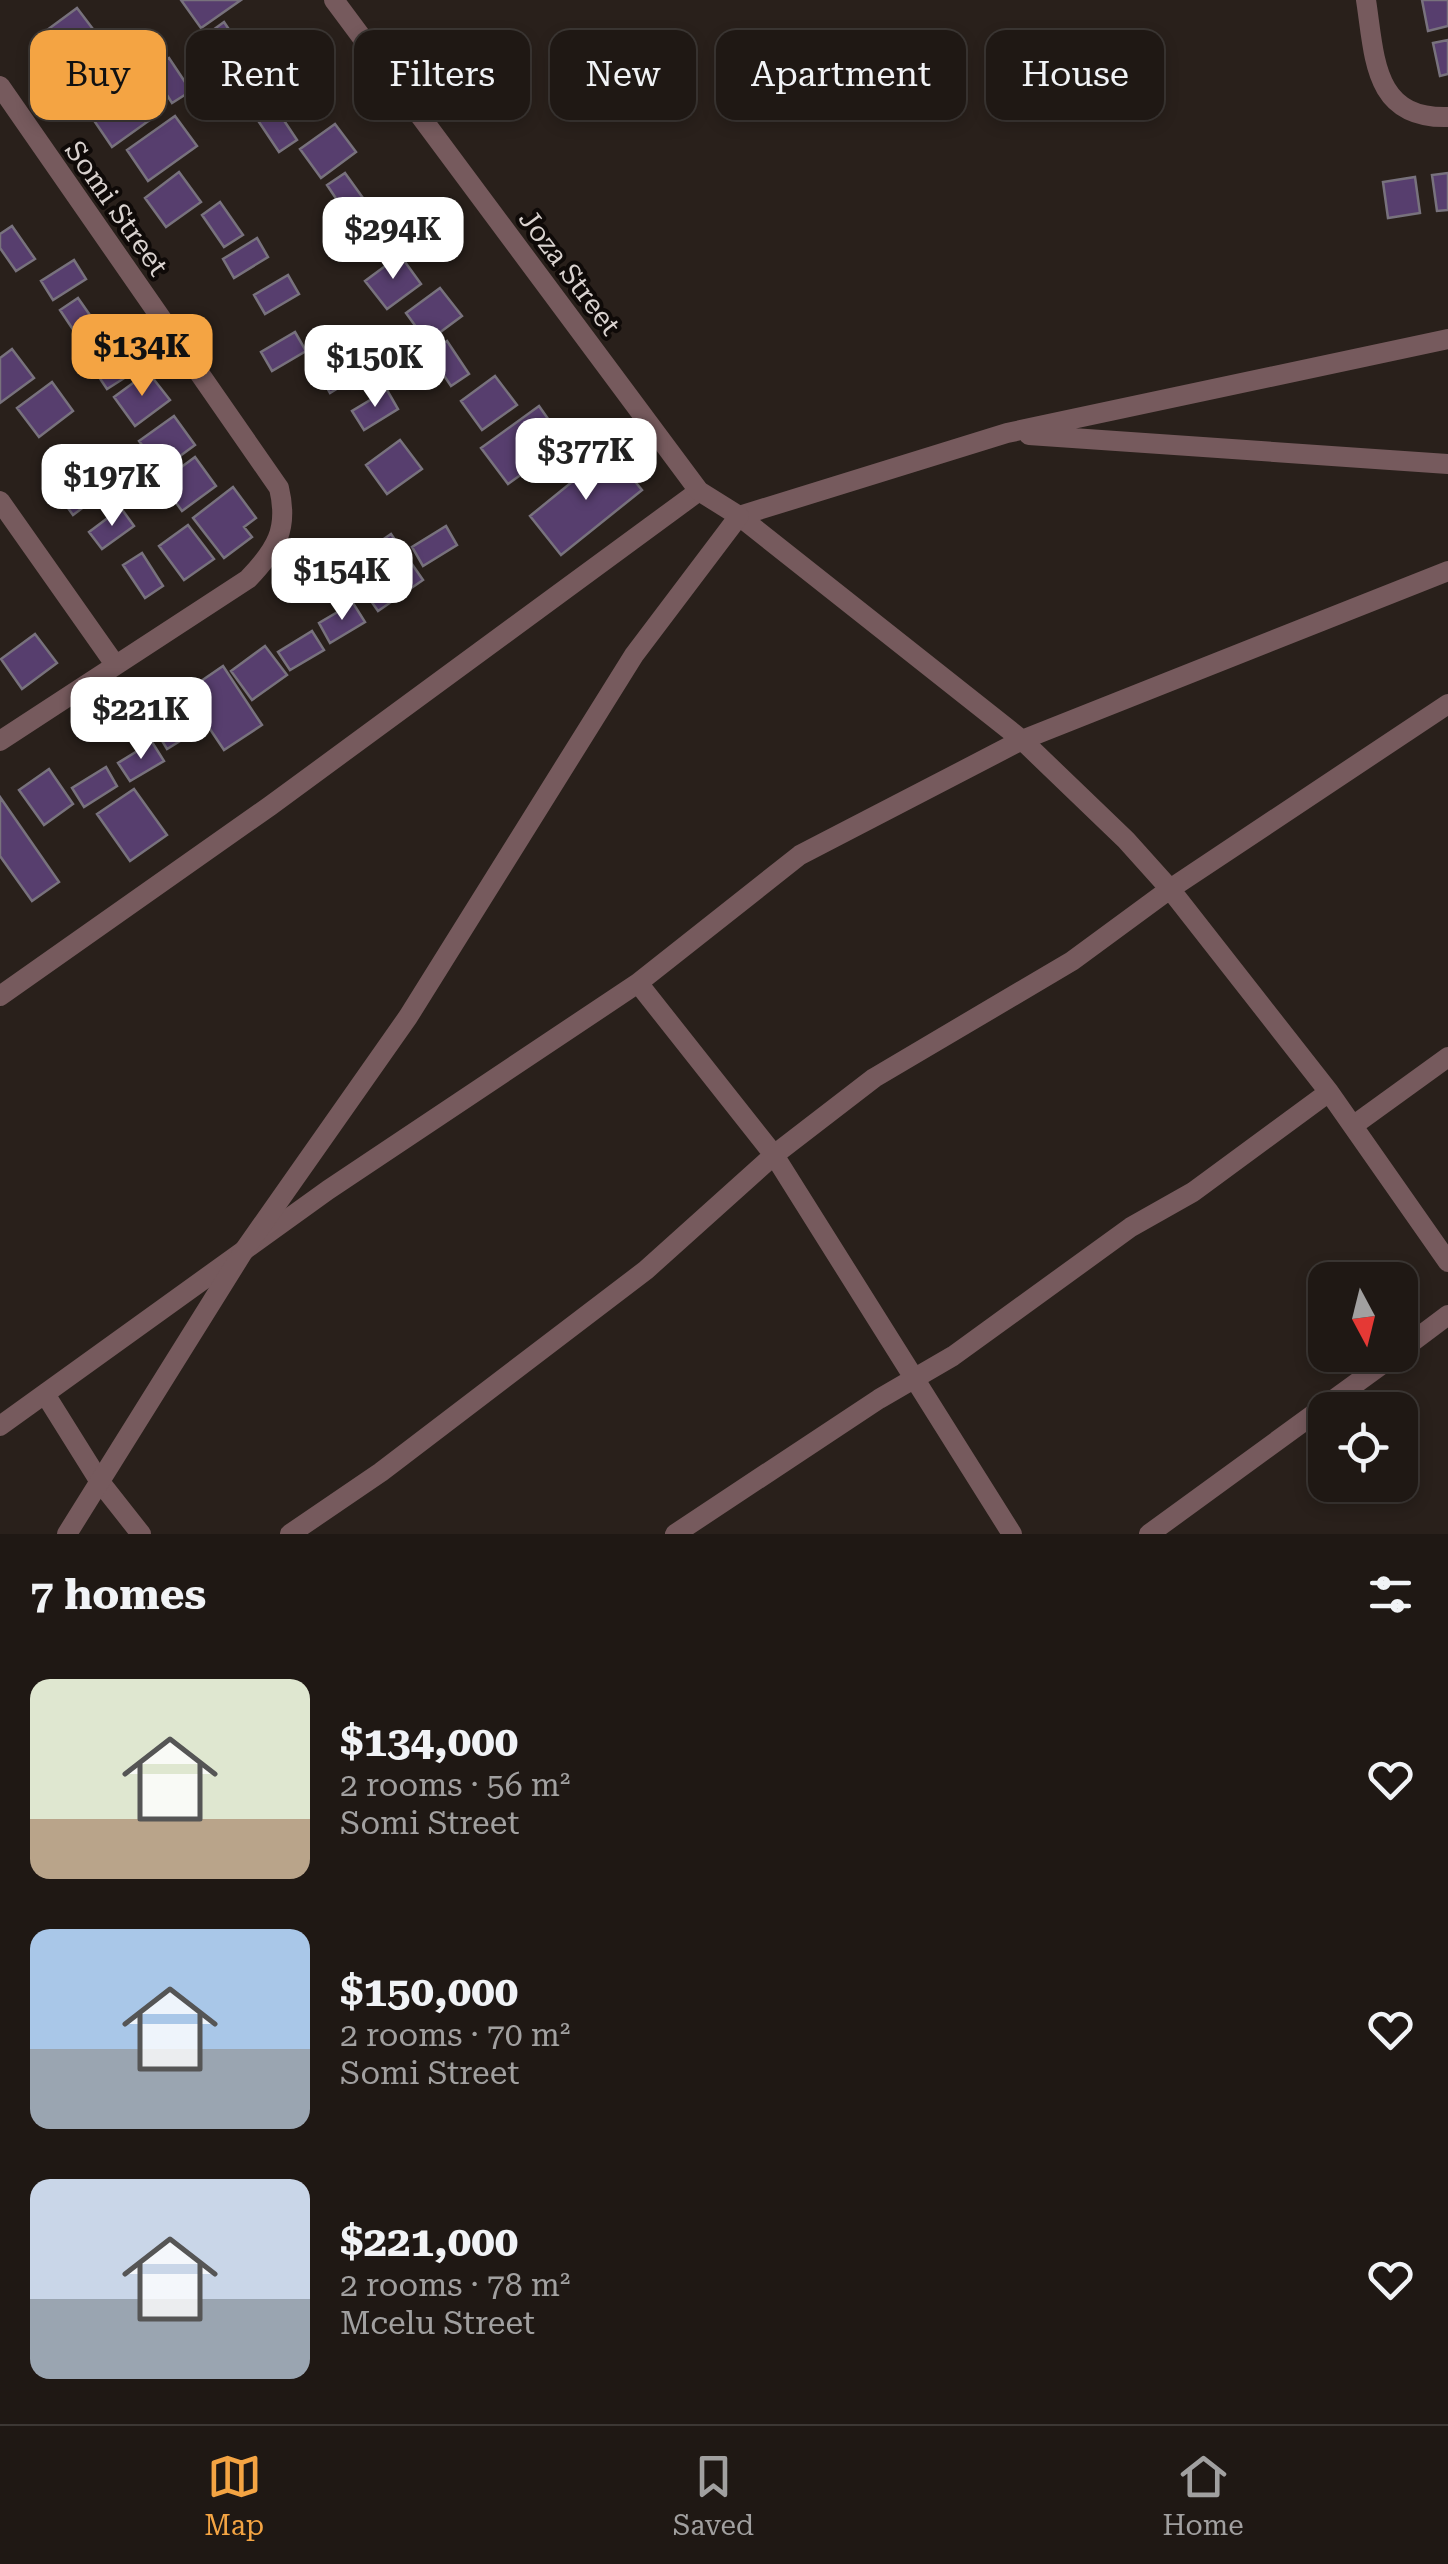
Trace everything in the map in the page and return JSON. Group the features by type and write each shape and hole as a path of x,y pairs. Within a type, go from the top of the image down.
{"street":[{"name":"Joza Street","path":"334,0 698,491 740,516 1022,740 1170,889 1354,1125 1447,1258"},
{"path":"1366,0 1378,76 1394,102 1412,114 1448,117"},
{"name":"Somi Street","path":"0,86 279,488 285,512 272,554 248,579 114,663"},
{"path":"67,1534 243,1252 408,1017 634,655 740,516 1007,433 1448,339"},
{"path":"1007,433 1448,464"},
{"path":"0,996 270,806 698,491"},
{"path":"0,501 114,663 0,741"},
{"path":"0,1426 243,1252 638,983 800,855 1022,740 1448,571"},
{"path":"290,1534 381,1472 646,1270 774,1155 874,1078 1072,961 1170,889 1448,704"},
{"path":"638,983 774,1155 1012,1534"},
{"path":"1354,1125 1448,1058"},
{"path":"675,1534 953,1356 1131,1227 1193,1192 1329,1092"},
{"path":"1418,1337 1448,1315"},
{"path":"1150,1534 1371,1372"},
{"path":"45,1394 100,1482 142,1534"}],"building":[{"path":"181,0 241,0 201,28"},
{"path":"1422,0 1448,0 1448,26 1428,31"},
{"path":"77,8 94,30 47,30"},
{"path":"224,22 229,30 213,30"},
{"path":"1448,40 1448,74 1440,76 1433,43"},
{"path":"169,58 186,84 186,94 172,103 166,94"},
{"path":"175,116 197,146 148,181 127,150"},
{"path":"94,120 150,120 112,147"},
{"path":"258,120 284,120 297,140 279,152"},
{"path":"335,124 356,152 321,178 300,149"},
{"path":"179,172 201,202 166,227 145,198"},
{"path":"345,173 368,205 349,218 327,185"},
{"path":"1448,173 1448,210 1437,211 1432,175"},
{"path":"1415,177 1420,213 1388,218 1383,182"},
{"path":"403,201 414,219 366,250 354,232"},
{"path":"220,202 243,235 224,247 202,215"},
{"path":"12,226 35,259 16,271 0,248 0,234"},
{"path":"257,238 268,257 234,278 223,259"},
{"path":"400,255 421,284 387,309 365,281"},
{"path":"74,260 86,279 53,300 41,281"},
{"path":"288,275 299,294 265,314 254,295"},
{"path":"440,288 462,316 427,342 406,313"},
{"path":"78,298 101,331 82,343 60,310"},
{"path":"295,332 306,351 272,371 261,352"},
{"path":"447,341 469,374 451,386 429,353"},
{"path":"104,344 126,377 107,389 85,356"},
{"path":"12,349 34,378 0,403 0,358"},
{"path":"353,354 364,372 330,393 319,374"},
{"path":"148,372 170,400 135,426 114,397"},
{"path":"495,376 517,405 482,430 461,401"},
{"path":"52,382 73,411 39,437 17,408"},
{"path":"387,390 398,409 364,430 352,411"},
{"path":"539,406 565,443 508,484 481,448"},
{"path":"174,416 195,445 161,470 139,441"},
{"path":"400,440 422,469 387,494 366,465"},
{"path":"610,451 642,490 561,555 530,516"},
{"path":"195,457 216,486 182,511 161,482"},
{"path":"91,473 105,491 73,515 60,497"},
{"path":"233,487 256,518 244,527 252,537 224,558 193,518"},
{"path":"121,508 134,526 102,549 89,532"},
{"path":"188,525 214,559 184,580 159,546"},
{"path":"446,526 457,545 423,566 412,547"},
{"path":"391,534 423,580 378,611 346,565"},
{"path":"142,553 163,586 145,598 123,565"},
{"path":"353,603 365,622 330,643 319,623"},
{"path":"312,631 324,650 290,670 278,652"},
{"path":"35,634 57,663 22,689 1,659"},
{"path":"265,646 287,675 252,700 231,671"},
{"path":"223,666 262,725 224,750 185,692"},
{"path":"189,710 201,728 167,749 156,731"},
{"path":"152,742 164,761 130,781 118,763"},
{"path":"106,767 117,786 84,807 72,788"},
{"path":"49,769 73,804 44,825 19,790"},
{"path":"134,789 167,835 130,861 97,814"},
{"path":"0,797 59,882 32,901 0,856"}]}
